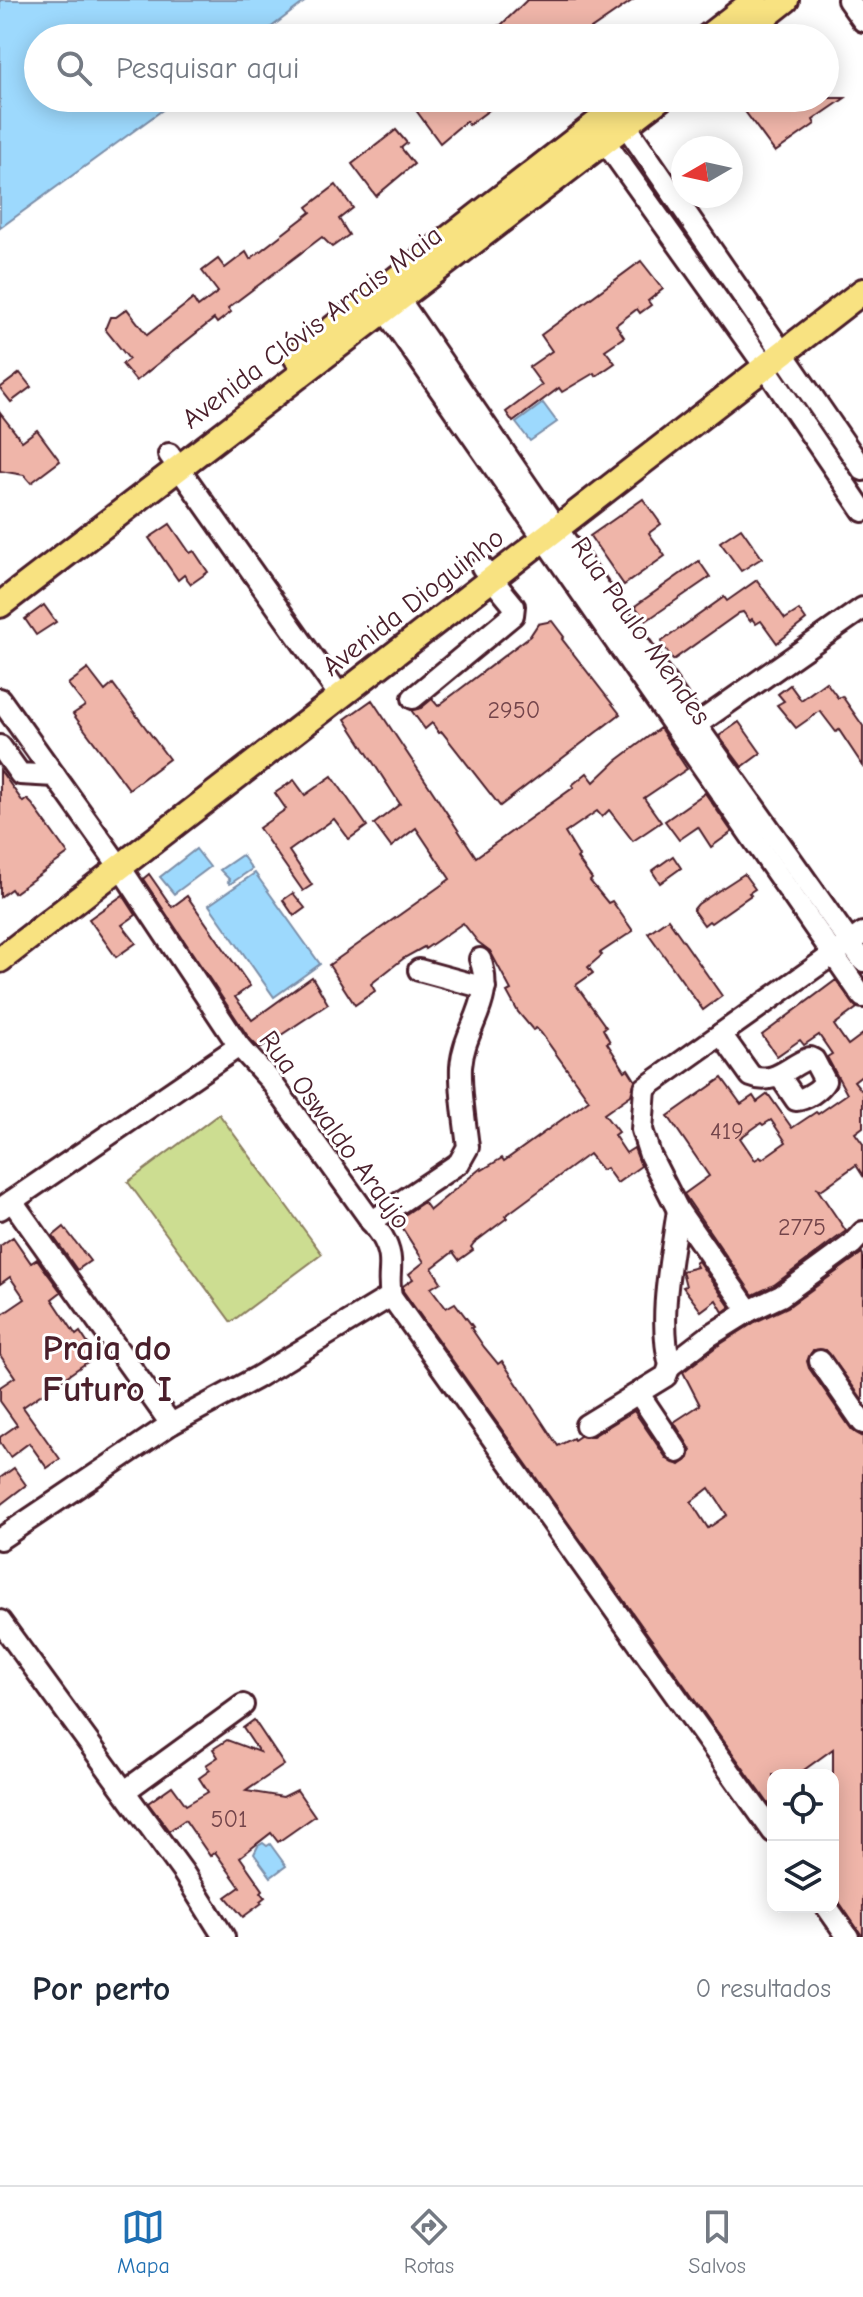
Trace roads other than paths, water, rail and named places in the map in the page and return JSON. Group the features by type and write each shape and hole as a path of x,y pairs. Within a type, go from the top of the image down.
{"main road":[{"path":"724,24 755,0"},
{"path":"756,24 786,0"},
{"name":"Avenida Clóvis Arrais Maia","path":"0,605 174,461 623,112"},
{"name":"Avenida Dioguinho","path":"0,960 116,862 335,689 770,354 863,273"},
{"name":"Avenida Dioguinho","path":"770,354 863,291"},
{"name":"Avenida Clóvis Arrais Maia","path":"0,583 174,461"},
{"name":"Avenida Dioguinho","path":"0,942 116,862"}],"street":[{"path":"848,0 863,21"},
{"path":"625,112 863,511"},
{"path":"599,133 863,470"},
{"name":"Rua Paulo Mendes","path":"387,298 688,731 863,997"},
{"path":"174,461 335,689"},
{"path":"413,698 513,615 514,606 487,573"},
{"path":"688,731 863,608"},
{"path":"2,702 0,744 20,774 55,776"},
{"name":"Rua Oswaldo Araújo","path":"2,702 116,862 239,1046 270,1080 382,1236 392,1257 389,1279 391,1296"},
{"name":"Rua Paulo Mendes","path":"688,731 857,938 863,961"},
{"path":"749,1311 678,1210 650,1155 642,1130 645,1088 857,938"},
{"path":"371,1222 459,1163 466,1155 468,1147 461,1064 485,988 485,971 480,959"},
{"path":"419,970 485,988"},
{"path":"721,1034 751,1076 767,1079 779,1075"},
{"path":"171,1424 6,1205 239,1046"},
{"path":"670,1366 665,1346 667,1305 678,1210"},
{"path":"586,1425 666,1376 670,1366 709,1336 749,1311 781,1296 862,1236"},
{"path":"0,1539 171,1424 269,1371 391,1296 767,1824"},
{"path":"820,1361 863,1423"},
{"path":"639,1394 678,1452"},
{"path":"0,1621 183,1872 224,1937"},
{"path":"125,1791 243,1705"},
{"path":"831,1913 848,1937"}],"water":[{"path":"0,0 307,0 275,24 24,24 24,112 160,112 0,228"},
{"path":"543,403 557,422 530,441 516,423"},
{"path":"196,849 210,867 174,894 160,877"},
{"path":"242,855 252,869 230,884 220,870"},
{"path":"255,873 320,964 274,997 209,905"},
{"path":"263,1843 267,1846 270,1844 286,1866 271,1877 254,1854"}],"district":[{"name":"Praia do Futuro I","path":"107,1368"}]}
